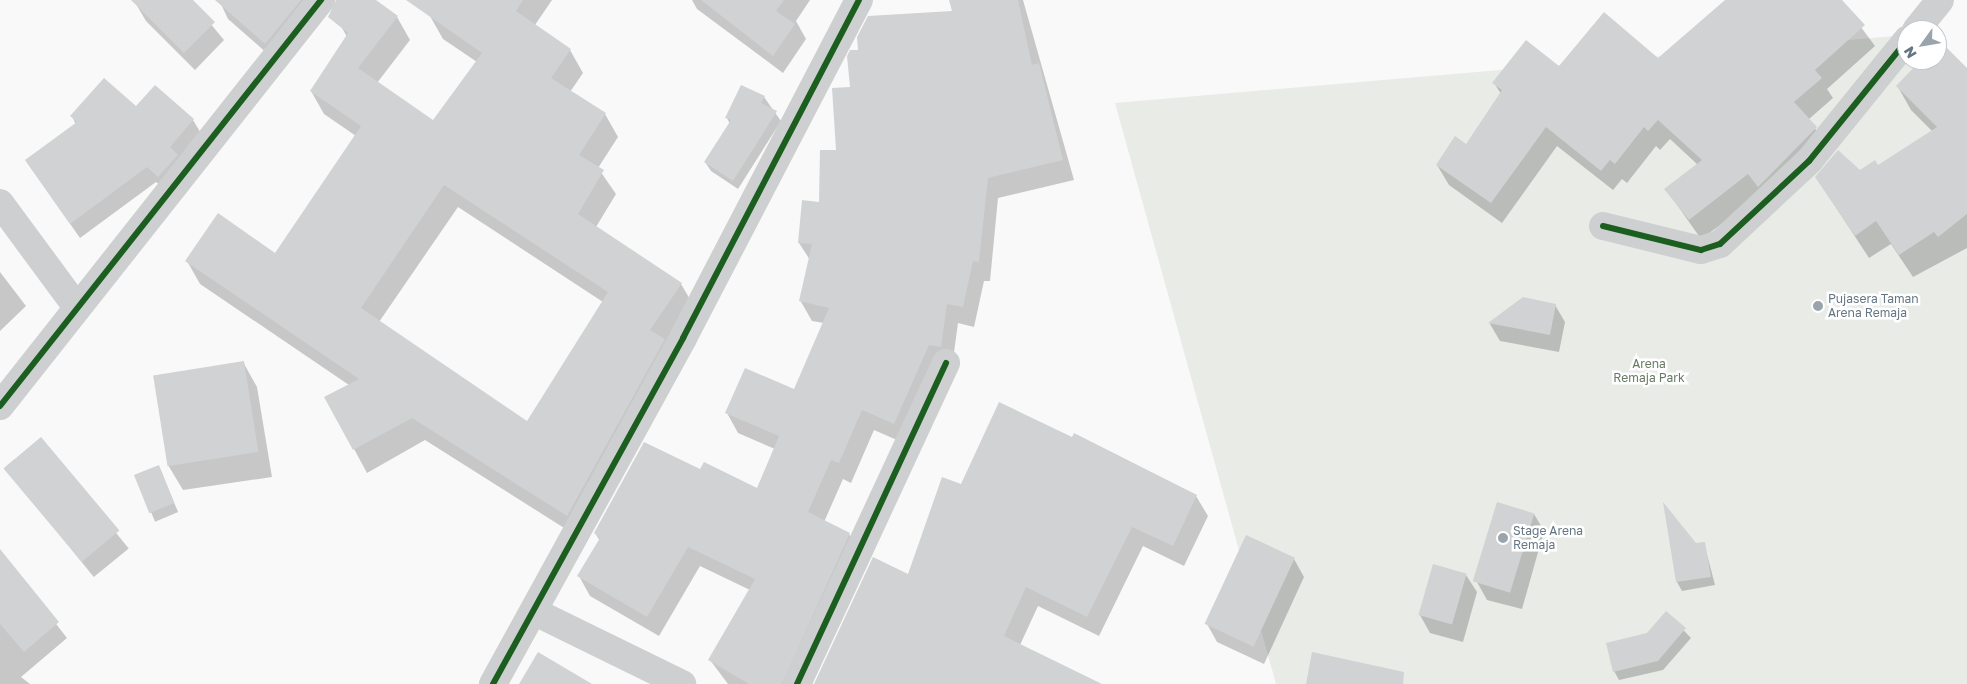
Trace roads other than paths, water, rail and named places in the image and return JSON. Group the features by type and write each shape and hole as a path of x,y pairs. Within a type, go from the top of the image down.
{"street":[{"path":"0,406 76,306 321,0"},
{"path":"493,684 535,612 683,338 856,0"},
{"path":"1924,20 1940,0"},
{"path":"1603,226 1701,250 1720,244 1808,161 1897,52"},
{"path":"0,203 76,306"},
{"path":"797,684 946,363"},
{"path":"535,612 682,684"}],"place":[{"name":"Pujasera Taman Arena Remaja","path":"1818,306"},
{"name":"Stage Arena Remaja","path":"1503,538"}],"park label":[{"name":"Arena Remaja Park","path":"1649,371"}]}
